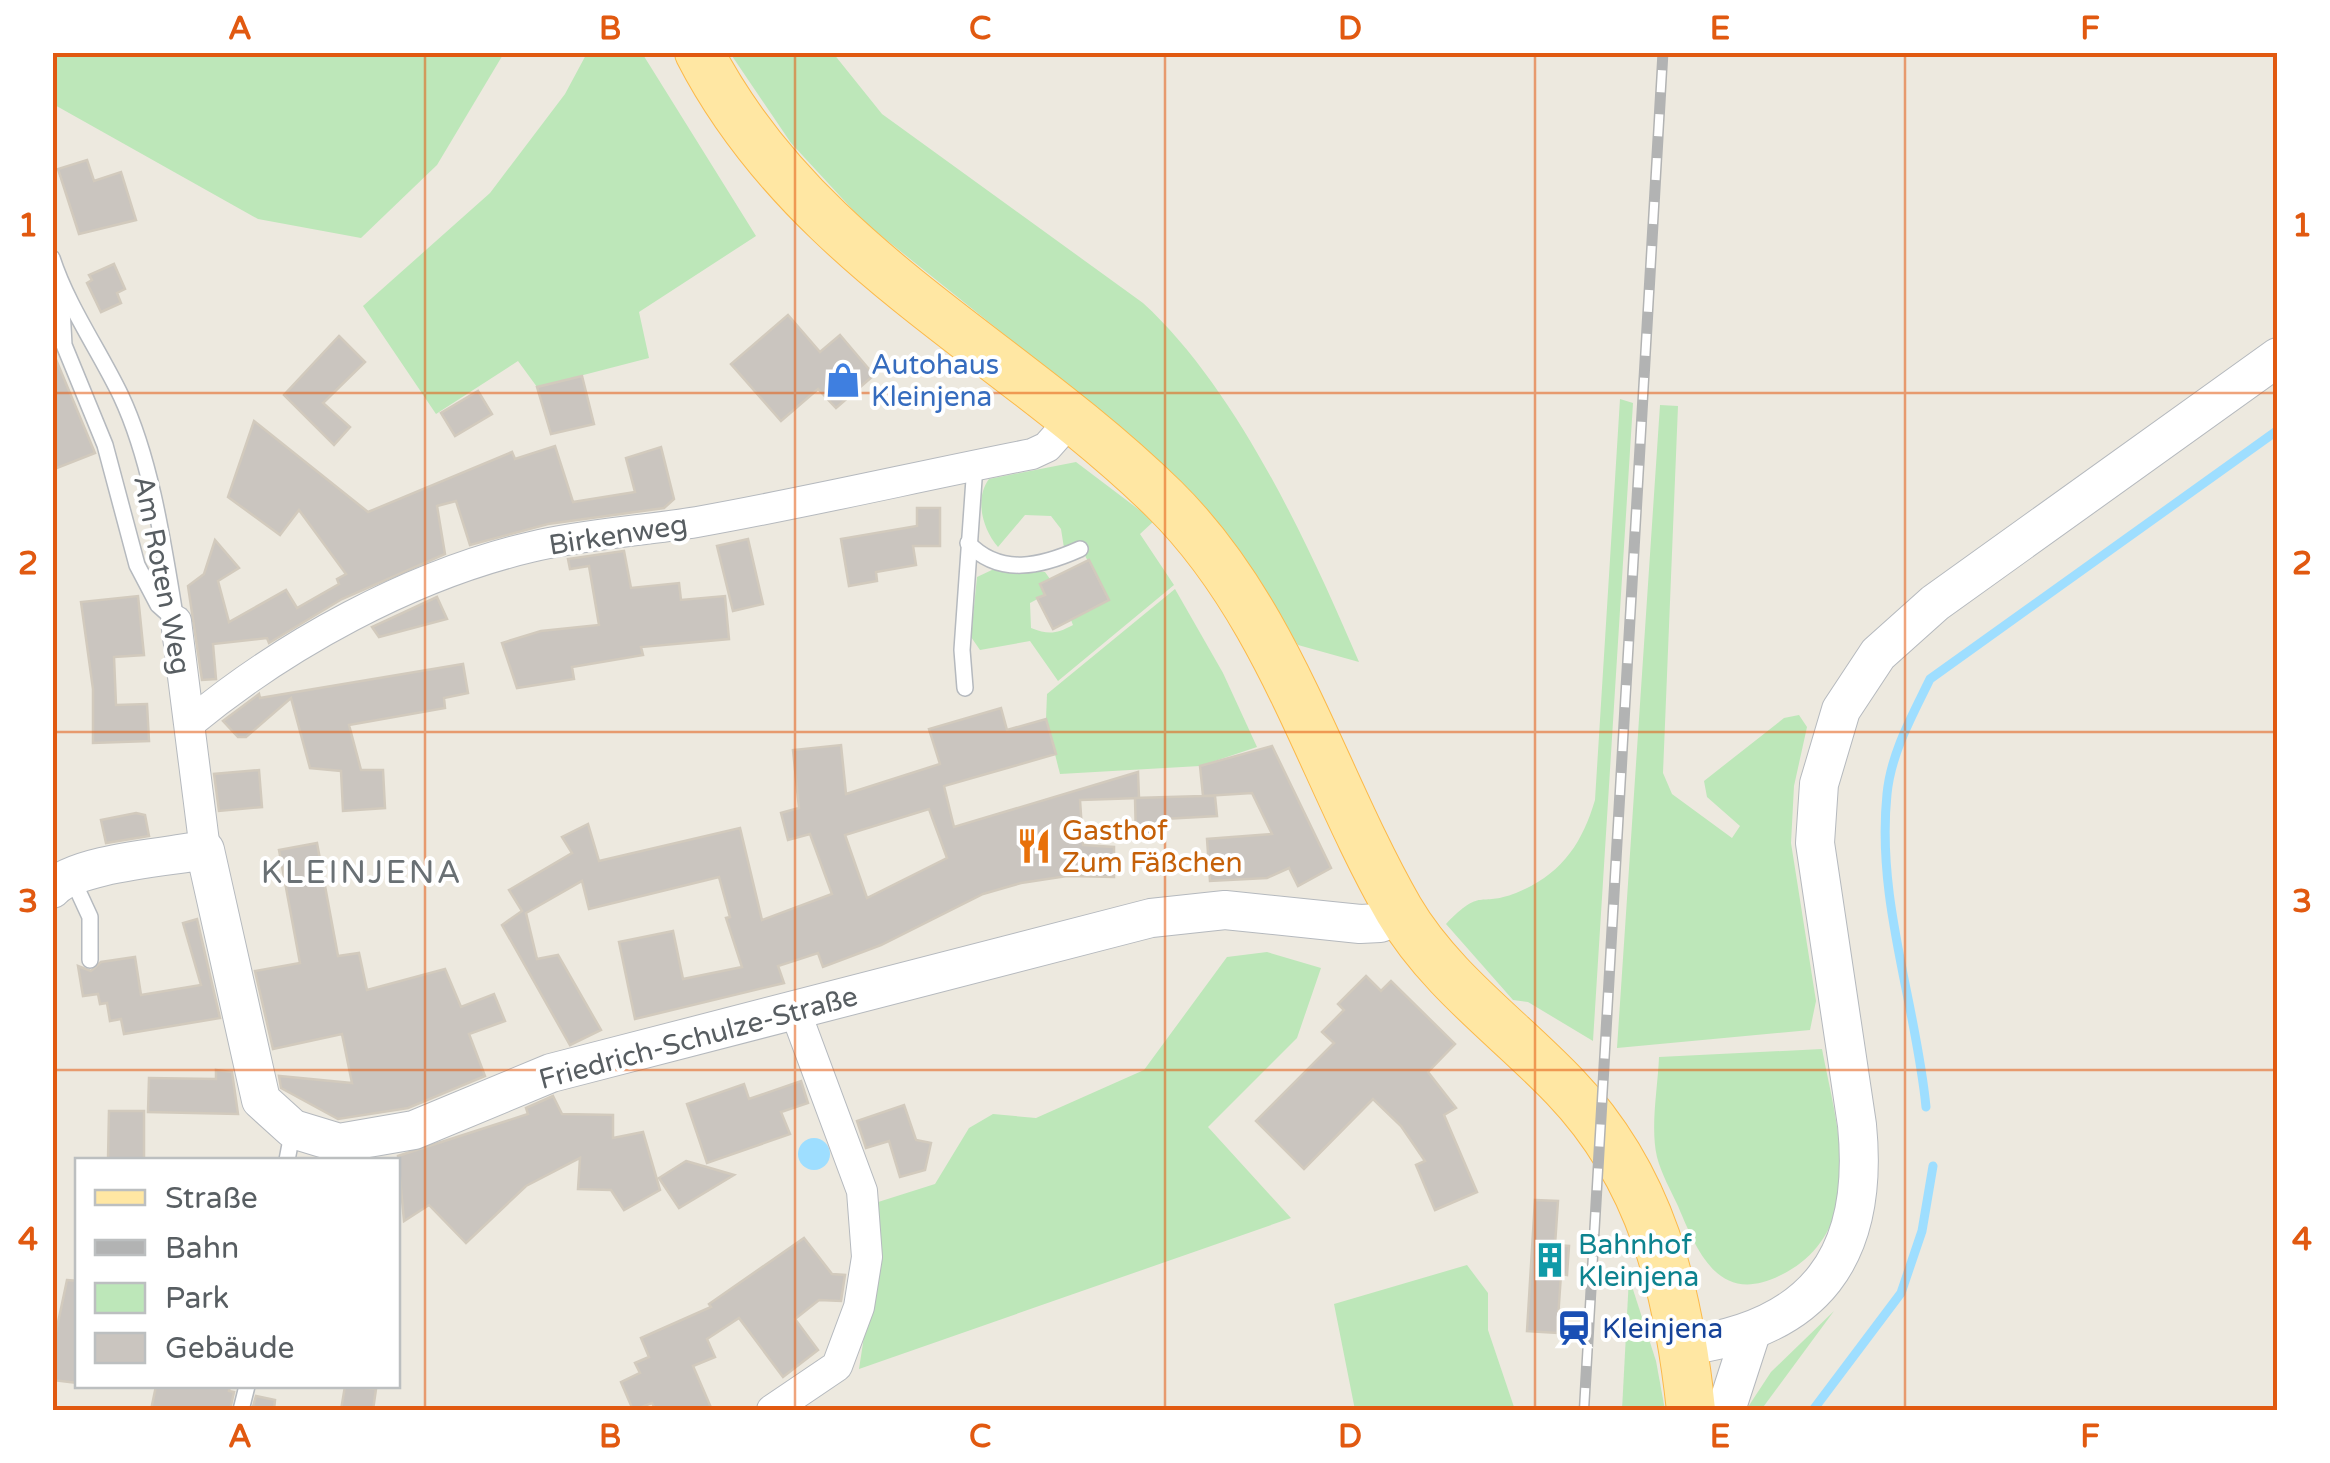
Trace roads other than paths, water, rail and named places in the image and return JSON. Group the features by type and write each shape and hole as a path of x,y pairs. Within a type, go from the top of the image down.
{"main road":[{"path":"699,52 762,152 812,208 882,271 1072,420 1163,498 1218,562 1278,662 1401,914 1458,983 1565,1087 1617,1152 1662,1246 1683,1346 1691,1410"}],"street":[{"path":"1683,1346 1751,1333 1814,1291 1835,1266 1856,1217 1860,1192 1857,1125 1816,844 1819,784 1841,710 1878,654 1935,604 2278,358"},
{"name":"Birkenweg","path":"190,723 252,672 301,641 474,565 531,547 697,522 974,466 1047,447 1072,420"},
{"name":"Am Roten Weg","path":"176,621 204,850"},
{"path":"59,881 204,850"},
{"name":"Friedrich-Schulze-Straße","path":"204,850 260,1100 290,1145 338,1143 414,1130 552,1073 794,1008 1189,911 1275,912 1360,924 1380,923 1401,914"},
{"path":"772,1410 837,1366 860,1307 867,1257 862,1192 794,1008"},
{"path":"1726,1410 1751,1333"}],"lane":[{"name":"Am Roten Weg","path":"52,258 60,283 123,400 159,522 176,621"},
{"path":"60,283 64,344 105,445 137,565 158,605 176,621"},
{"path":"965,688 962,650 974,466"},
{"path":"968,543 982,558 1018,566 1046,564 1080,549"},
{"path":"59,881 90,917 90,960"}],"water":[{"path":"814,1138 825,1143 830,1154 825,1165 814,1170 803,1165 798,1154 803,1143"}],"waterway":[{"path":"1926,1107 1892,913 1885,834 1893,764 1930,679 2278,430"},
{"path":"1813,1410 1901,1293 1922,1231 1933,1166"}],"railway":[{"path":"1584,1410 1663,52"}],"place":[{"name":"Autohaus Kleinjena","path":"843,380"},
{"name":"Gasthof Zum Fäßchen","path":"1034,846"},
{"name":"Bahnhof Kleinjena","path":"1550,1260"},
{"name":"Kleinjena","path":"1574,1328"}],"district":[{"name":"KLEINJENA","path":"362,872"}]}
